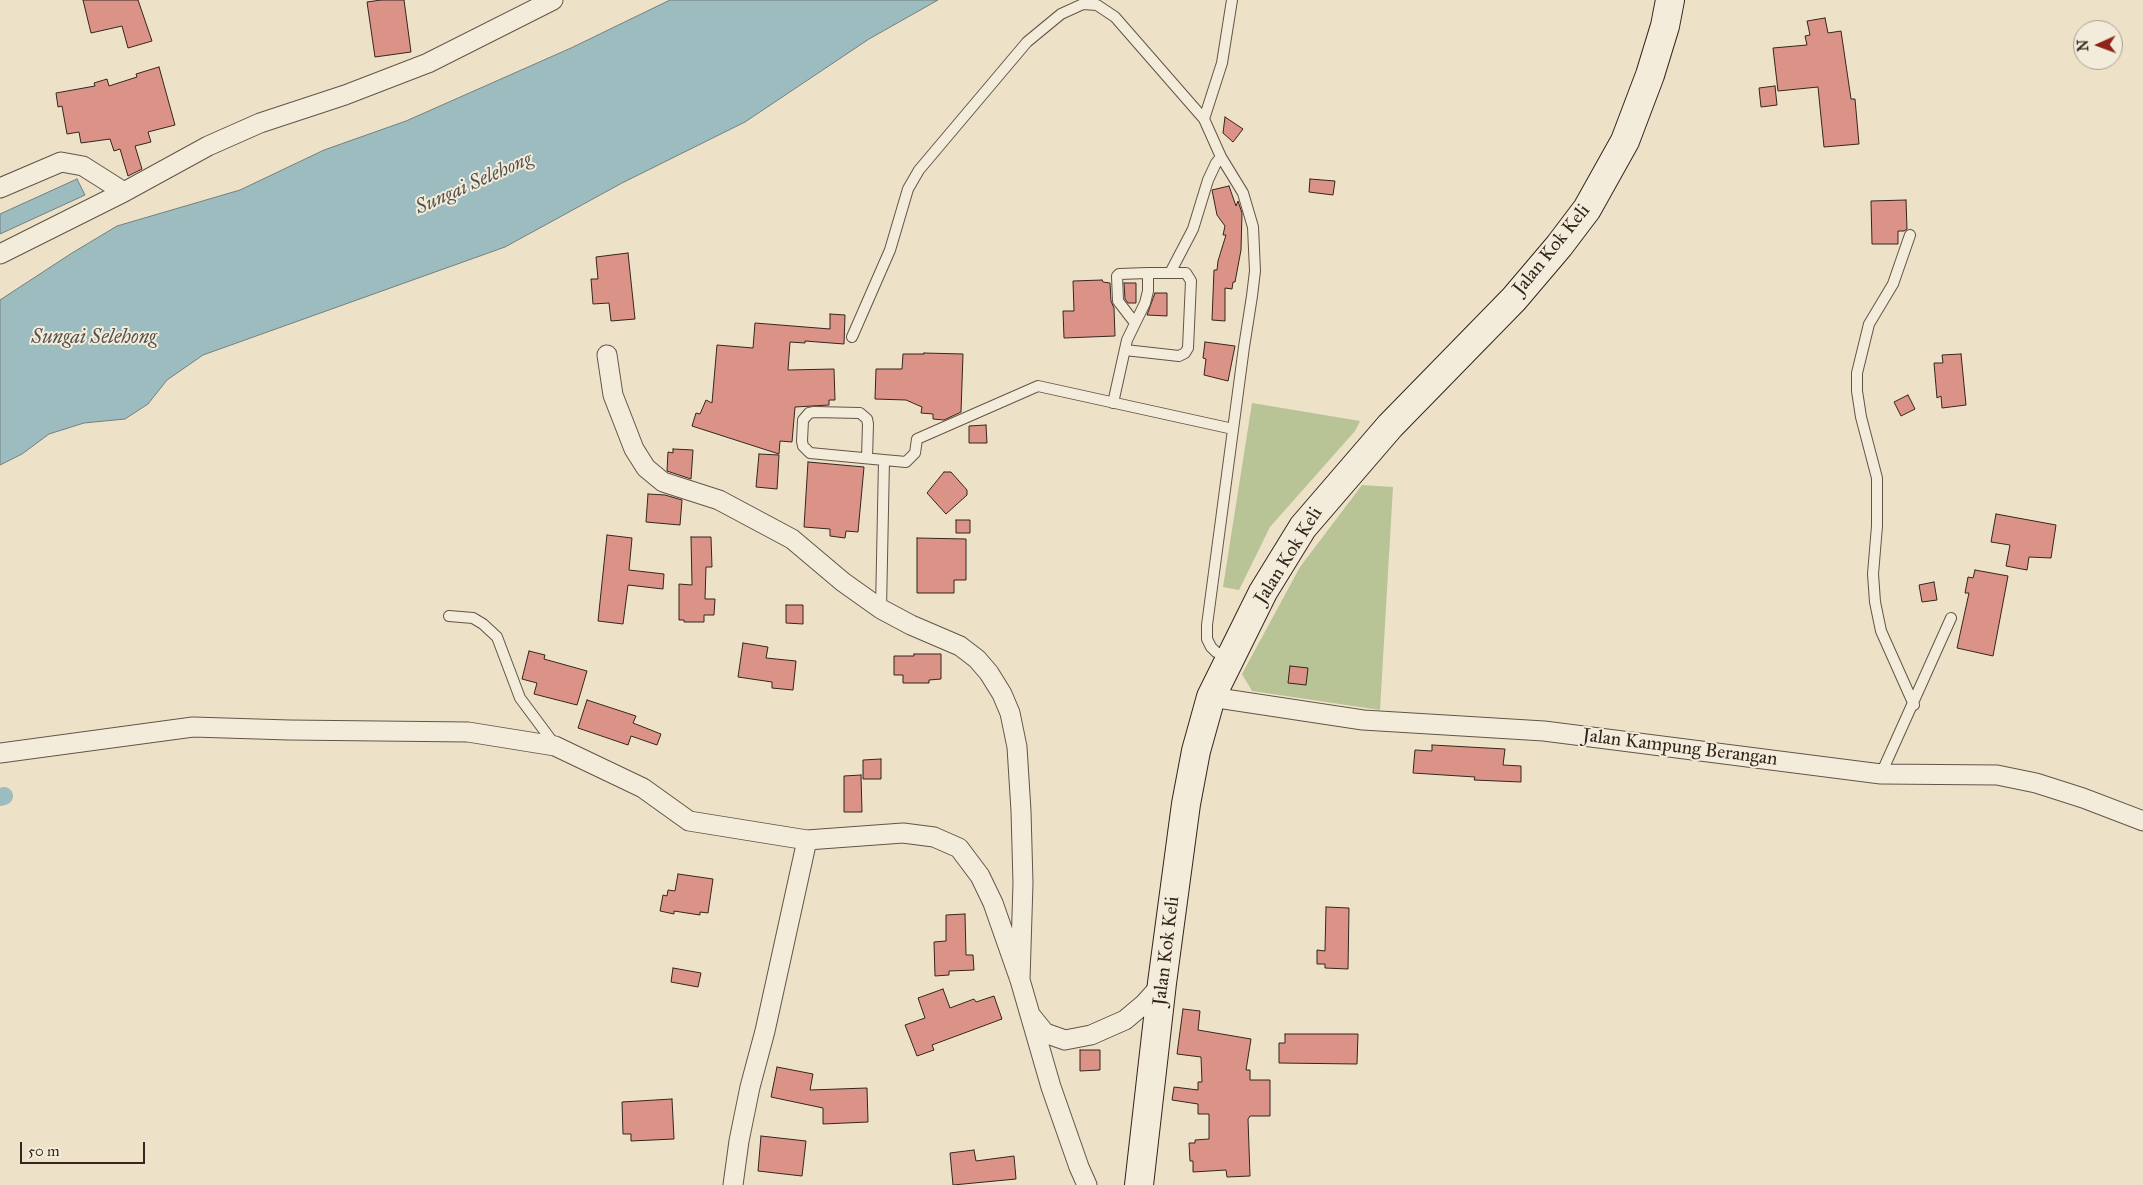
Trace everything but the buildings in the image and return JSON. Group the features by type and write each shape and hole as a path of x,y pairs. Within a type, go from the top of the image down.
{"street":[{"path":"0,254 124,192 161,170 217,142 260,123 345,95 428,63 553,0"},
{"name":"Jalan Kok Keli","path":"1139,1185 1162,983 1186,804 1196,751 1211,697 1263,592 1303,527 1390,426 1514,299 1587,210 1625,141 1650,75 1665,26 1670,0"},
{"path":"0,188 61,162 83,166 124,192"},
{"path":"607,355 613,395 634,450 646,468 663,482 719,500 792,539 843,582 881,609 911,625 960,646 977,659 989,673 1002,694 1010,713 1017,747 1022,811 1023,883 1020,980"},
{"name":"Jalan Kampung Berangan","path":"1211,697 1363,720 1544,731 1881,774 1997,775 2055,790 2143,821"},
{"path":"0,753 193,727 468,732 555,746 643,788 689,821 807,840 903,833 934,837 959,848 980,876 993,903 1020,980 1051,1087 1087,1185"},
{"path":"733,1185 739,1141 750,1087 765,1031 807,840"},
{"path":"1030,1014 1045,1033 1064,1040 1091,1035 1125,1020 1144,1004 1162,983"}],"lane":[{"path":"1204,118 1222,62 1232,0"},
{"path":"852,337 890,250 903,202 914,178 1027,42 1061,14 1083,4 1097,6 1115,17 1204,118 1222,158 1243,193 1253,228 1255,271 1206,624 1207,639 1211,647 1216,652 1231,657"},
{"path":"1170,273 1193,229 1208,180 1216,163 1222,158"},
{"path":"1910,235 1893,284 1869,324 1857,373 1857,391 1861,417 1877,478 1878,526 1873,574 1875,602 1881,631 1914,705"},
{"path":"1113,403 1125,350 1147,297 1148,273"},
{"path":"1125,350 1179,356 1188,348 1191,281 1186,273 1119,274 1117,276 1118,301 1135,323"},
{"path":"867,458 868,424 867,420 860,413 814,412 803,420 803,446 810,453 906,462 916,453 918,439 1038,386 1233,428"},
{"path":"881,609 884,460"},
{"path":"450,616 473,618 483,624 497,638 520,698 555,746"},
{"path":"1881,774 1914,705 1951,618"}],"green space":[{"path":"1252,403 1360,421 1355,431 1270,527 1239,590 1223,587"},
{"path":"1362,485 1393,487 1380,710 1252,691 1242,674 1300,567"}],"water":[{"name":"Sungai Selehong","path":"670,0 938,0 869,39 745,122 622,183 505,247 203,355 167,380 148,404 125,419 84,423 49,434 22,454 0,465 0,300 117,226 240,190 324,150 406,121 571,48"},
{"path":"77,179 85,195 0,234 0,214"}],"waterway":[{"path":"0,797 4,796"}]}
